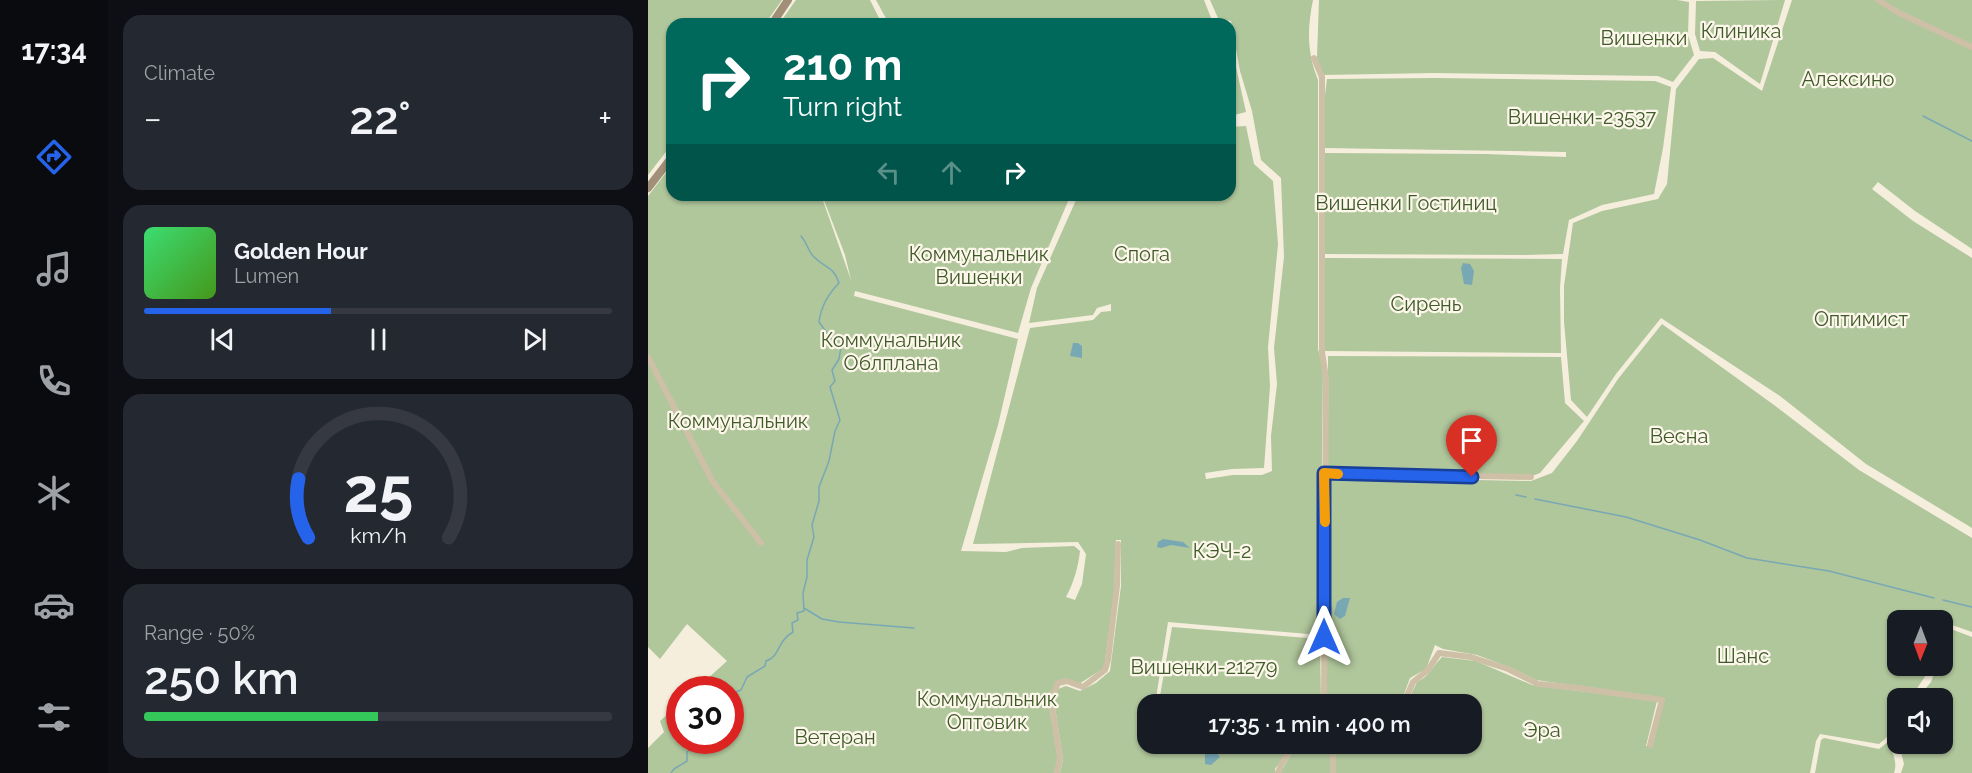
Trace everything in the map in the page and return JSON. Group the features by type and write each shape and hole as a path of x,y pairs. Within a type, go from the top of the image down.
{"main road":[{"path":"776,18 788,0"},
{"path":"648,188 666,165"}],"street":[{"path":"1878,0 1899,13 1972,47"},
{"path":"1314,58 1322,77 1322,352 1326,378 1324,694"},
{"path":"648,357 713,482 760,543"},
{"path":"1324,473 1532,477"},
{"path":"1057,773 1060,758 1051,700 1058,683 1067,681 1083,687 1105,670 1117,586 1118,544"},
{"path":"1408,694 1413,682 1428,670 1439,653 1471,657 1508,669 1538,684 1662,700 1650,745"},
{"path":"1278,773 1288,754"},
{"path":"1333,754 1333,773"}],"green space":[{"path":"648,0 782,0 769,18 666,18 666,152 648,175"},
{"path":"796,0 870,0 879,18 783,18"},
{"path":"876,0 1204,0 1211,18 886,18"},
{"path":"1210,0 1313,0 1309,41 1318,80 1318,349 1323,367 1320,635 1168,622 1157,694 1137,694 1137,754 1286,754 1275,769 1276,773 1060,773 1063,759 1054,701 1058,689 1066,686 1080,691 1096,683 1110,671 1121,586 1121,540 1116,540 1114,593 1104,668 1079,684 1064,679 1048,699 1058,760 1054,773 648,773 648,748 664,732 660,721 666,716 666,754 744,754 744,676 710,676 727,661 687,624 660,659 648,647 648,196 666,173 666,201 823,201 851,280 845,255 824,201 1068,201 1031,288 1018,333 855,291 854,296 1018,339 998,425 961,551 1006,552 1022,548 1074,546 1080,551 1077,569 1066,597 1075,600 1082,584 1086,554 1078,542 973,544 1030,328 1093,320 1101,312 1111,311 1111,304 1097,308 1093,315 1029,323 1037,288 1076,201 1236,201 1236,127 1246,126 1254,164 1273,181 1278,244 1268,347 1270,386 1264,468 1205,473 1206,479 1233,475 1262,475 1272,471 1271,436 1277,384 1274,348 1284,257 1281,178 1261,160 1252,111 1236,49 1236,18 1218,18"},
{"name":"Вишенки","path":"1319,0 1677,0 1689,2 1688,35 1694,55 1673,82 1658,76 1434,73 1323,75 1317,58"},
{"name":"Клиника","path":"1785,0 1760,84 1715,52 1700,51 1695,34 1696,1"},
{"name":"Оптимист","path":"1792,0 1972,0 1972,249 1915,211 1878,182 1872,189 1913,221 1972,258 1972,528 1866,464 1780,396 1661,318 1616,374 1587,417 1571,400 1564,322 1564,286 1573,223 1602,211 1658,199 1667,184 1676,89 1699,59 1713,58 1762,91"},
{"path":"1236,67 1246,112 1236,114"},
{"path":"1327,79 1655,81 1671,87 1654,194 1602,205 1569,220 1563,254 1323,254 1323,153 1566,157 1566,152 1324,148 1324,103"},
{"name":"Сирень","path":"1325,258 1562,259 1561,353 1324,351"},
{"path":"1662,324 1859,470 1972,538 1972,632 1953,625 1953,610 1887,610 1887,676 1925,676 1917,688 1887,688 1887,737 1879,744 1820,734 1816,741 1810,773 1336,773 1336,754 1482,754 1482,694 1411,694 1417,682 1428,674 1442,657 1476,661 1532,685 1657,701 1646,746 1650,746 1664,698 1536,680 1477,655 1443,649 1435,645 1426,669 1410,678 1404,694 1326,694 1330,477 1531,481 1552,473 1577,441 1618,379"},
{"path":"1328,356 1561,357 1565,403 1584,421 1540,473 1532,476 1328,472"},
{"name":"Вишенки-21279","path":"1172,627 1320,639 1321,694 1160,694"},
{"path":"1953,630 1972,637 1972,773 1901,773 1904,764 1902,754 1953,754 1953,688 1926,688 1933,676 1953,676"},
{"path":"1824,738 1879,749 1887,743 1887,754 1893,754 1895,761 1894,773 1815,773 1821,740"},
{"path":"1291,754 1331,754 1331,773 1280,773"}],"water":[{"path":"1463,263 1470,264 1474,271 1472,285 1464,284 1461,268"},
{"path":"1073,343 1082,346 1082,358 1070,356"},
{"path":"1473,453 1478,456 1479,464 1472,472 1466,468 1469,454"},
{"path":"1163,539 1183,542 1190,548 1171,545 1157,547 1158,542"},
{"path":"1343,598 1350,598 1345,616 1340,619 1334,614 1337,602"},
{"path":"1205,754 1218,754 1220,757 1211,765 1205,764"}],"waterway":[{"path":"1923,116 1972,141"},
{"path":"744,684 747,677 765,666 766,661 774,656 784,640 793,632 792,623 798,620 797,613 804,611 803,593 807,577 807,560 814,537 812,525 819,501 819,487 840,420 830,387 835,381 832,370 839,359 841,347 819,322 826,301 839,283 834,273 813,256 801,236"},
{"path":"1516,495 1526,497"},
{"path":"1535,499 1626,517 1700,540 1747,558 1829,571 1934,598"},
{"path":"1943,600 1972,607"},
{"path":"804,608 822,619 914,628"},
{"path":"671,773 687,761 687,754"}],"slow traffic":[{"path":"1325,522 1324,473 1338,474"}],"route":[{"path":"1324,637 1324,473 1472,477"}],"park label":[{"name":"Алексино","path":"1848,79"},
{"name":"Вишенки-23537","path":"1582,117"},
{"name":"Вишенки Гостиниц","path":"1406,203"},
{"name":"Спога","path":"1142,254"},
{"name":"Коммунальник Вишенки","path":"979,266"},
{"name":"Коммунальник Облплана","path":"891,352"},
{"name":"Коммунальник","path":"738,421"},
{"name":"Весна","path":"1679,436"},
{"name":"КЭЧ-2","path":"1222,551"},
{"name":"Шанс","path":"1743,656"},
{"name":"Коммунальник Оптовик","path":"987,710"},
{"name":"Эра","path":"1542,730"},
{"name":"Ветеран","path":"835,737"}]}
